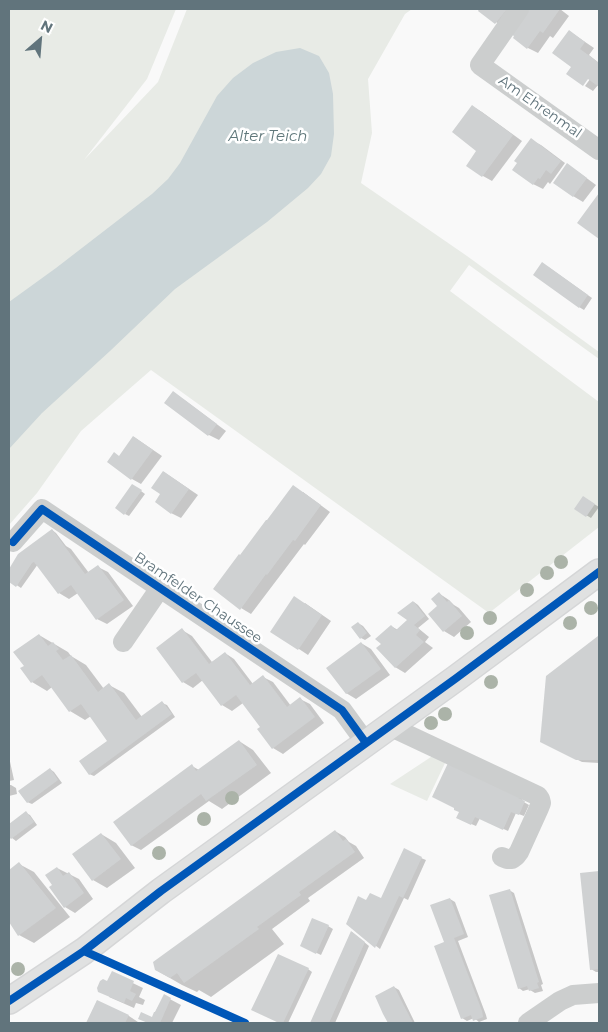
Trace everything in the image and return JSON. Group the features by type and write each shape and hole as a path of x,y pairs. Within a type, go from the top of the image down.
{"main road":[{"path":"9,1002 84,951 169,886 599,572"}],"street":[{"name":"Am Ehrenmal","path":"519,9 480,65 599,150"},
{"name":"Bramfelder Chaussee","path":"13,542 42,509 342,710 366,742"},
{"name":"Bramfelder Chaussee","path":"123,642 160,588"},
{"path":"389,726 538,796 541,803 519,852 512,859 502,857"},
{"path":"528,1023 560,1001 573,995 599,993"}],"shaded area":[{"path":"9,9 176,9 147,79 84,160 158,82 187,9 412,9 405,14 368,79 372,133 361,183 467,256 599,352 599,359 469,265 450,291 599,402 599,527 489,613 151,370 81,431 37,493 9,525"},
{"path":"434,755 446,761 427,801 390,784"}],"water":[{"name":"Alter Teich","path":"300,48 319,56 329,73 333,94 334,134 331,156 321,174 308,188 267,222 175,289 42,413 9,449 9,302 152,194 168,179 180,163 217,96 233,78 253,63 276,52"}],"building":[{"path":"479,9 507,9 495,24 478,11"},
{"path":"525,9 560,9 543,33 540,31 527,49 509,33"},
{"path":"569,30 585,42 580,49 599,63 599,87 588,79 583,86 566,74 571,67 552,53"},
{"path":"472,105 513,135 482,177 466,166 476,151 452,132"},
{"path":"531,138 561,161 551,174 546,170 533,185 512,170 517,163 514,161"},
{"path":"567,163 587,178 573,197 553,183"},
{"path":"599,193 599,239 577,223"},
{"path":"542,262 588,295 579,308 533,275"},
{"path":"173,391 217,424 208,436 164,403"},
{"path":"133,436 153,450 131,480 107,462 114,452 119,456"},
{"path":"163,471 189,489 171,514 155,502 160,494 151,488"},
{"path":"132,484 142,490 124,515 115,508"},
{"path":"293,485 321,505 240,610 213,589"},
{"path":"583,496 595,504 586,517 574,509"},
{"path":"52,529 85,574 98,565 124,600 96,620 71,585 58,594 34,562 16,587 9,582 9,569 18,554"},
{"path":"439,592 447,602 449,600 462,616 443,632 428,614 437,606 431,599"},
{"path":"294,596 322,615 298,650 270,632"},
{"path":"413,601 425,616 414,625 420,630 416,635 424,642 395,668 376,648 381,644 375,639 391,625 396,630 407,620 397,613"},
{"path":"358,622 367,633 360,639 351,627"},
{"path":"182,628 209,664 225,652 250,685 263,675 287,707 300,697 315,717 272,749 257,729 260,727 236,695 221,706 196,673 182,683 156,648"},
{"path":"39,634 48,646 53,642 59,649 56,651 63,660 71,655 98,692 109,683 136,720 162,701 172,714 89,775 79,761 107,741 81,704 69,712 42,675 31,683 20,668 24,666 13,652"},
{"path":"598,636 599,760 576,760 540,742 546,676"},
{"path":"361,642 381,669 346,694 326,668"},
{"path":"239,740 257,765 206,801 201,794 131,846 113,822 192,764 196,771"},
{"path":"448,763 520,794 518,798 525,801 519,815 511,812 503,830 475,817 471,825 456,818 459,812 432,797"},
{"path":"50,768 58,780 27,803 18,791"},
{"path":"26,811 34,822 11,839 9,837 9,824"},
{"path":"335,830 343,841 346,839 355,852 299,892 301,895 257,927 259,929 184,983 177,973 170,978 155,970 153,962"},
{"path":"101,833 121,859 92,881 72,854"},
{"path":"404,848 422,857 403,898 399,896 375,948 346,924 358,896 366,900 370,893 381,898"},
{"path":"19,862 56,908 18,936 9,922 9,870"},
{"path":"57,867 63,876 69,872 84,893 64,908 49,887 52,885 45,875"},
{"path":"599,871 599,969 590,970 580,873"},
{"path":"510,889 539,982 537,983 539,988 529,991 527,986 518,989 489,895"},
{"path":"450,898 464,934 454,938 482,1011 483,1017 473,1021 471,1015 461,1019 434,946 444,942 430,905"},
{"path":"312,918 329,925 316,954 300,946"},
{"path":"351,931 365,942 329,1023 310,1023"},
{"path":"278,954 309,968 283,1023 279,1023 251,1010"},
{"path":"112,971 134,981 130,991 136,994 132,1001 126,998 124,1003 98,992 97,988 100,981 103,979 107,981"},
{"path":"394,986 413,1023 388,1023 383,1014 375,996"},
{"path":"164,994 171,998 160,1023 148,1023 138,1019 141,1012 152,1017"},
{"path":"97,1000 129,1015 125,1023 86,1023"}],"cycle path":[{"path":"13,542 42,509 342,710 366,743"},
{"path":"9,1001 84,951 161,891 455,679 599,572"},
{"path":"84,951 245,1023"}]}
